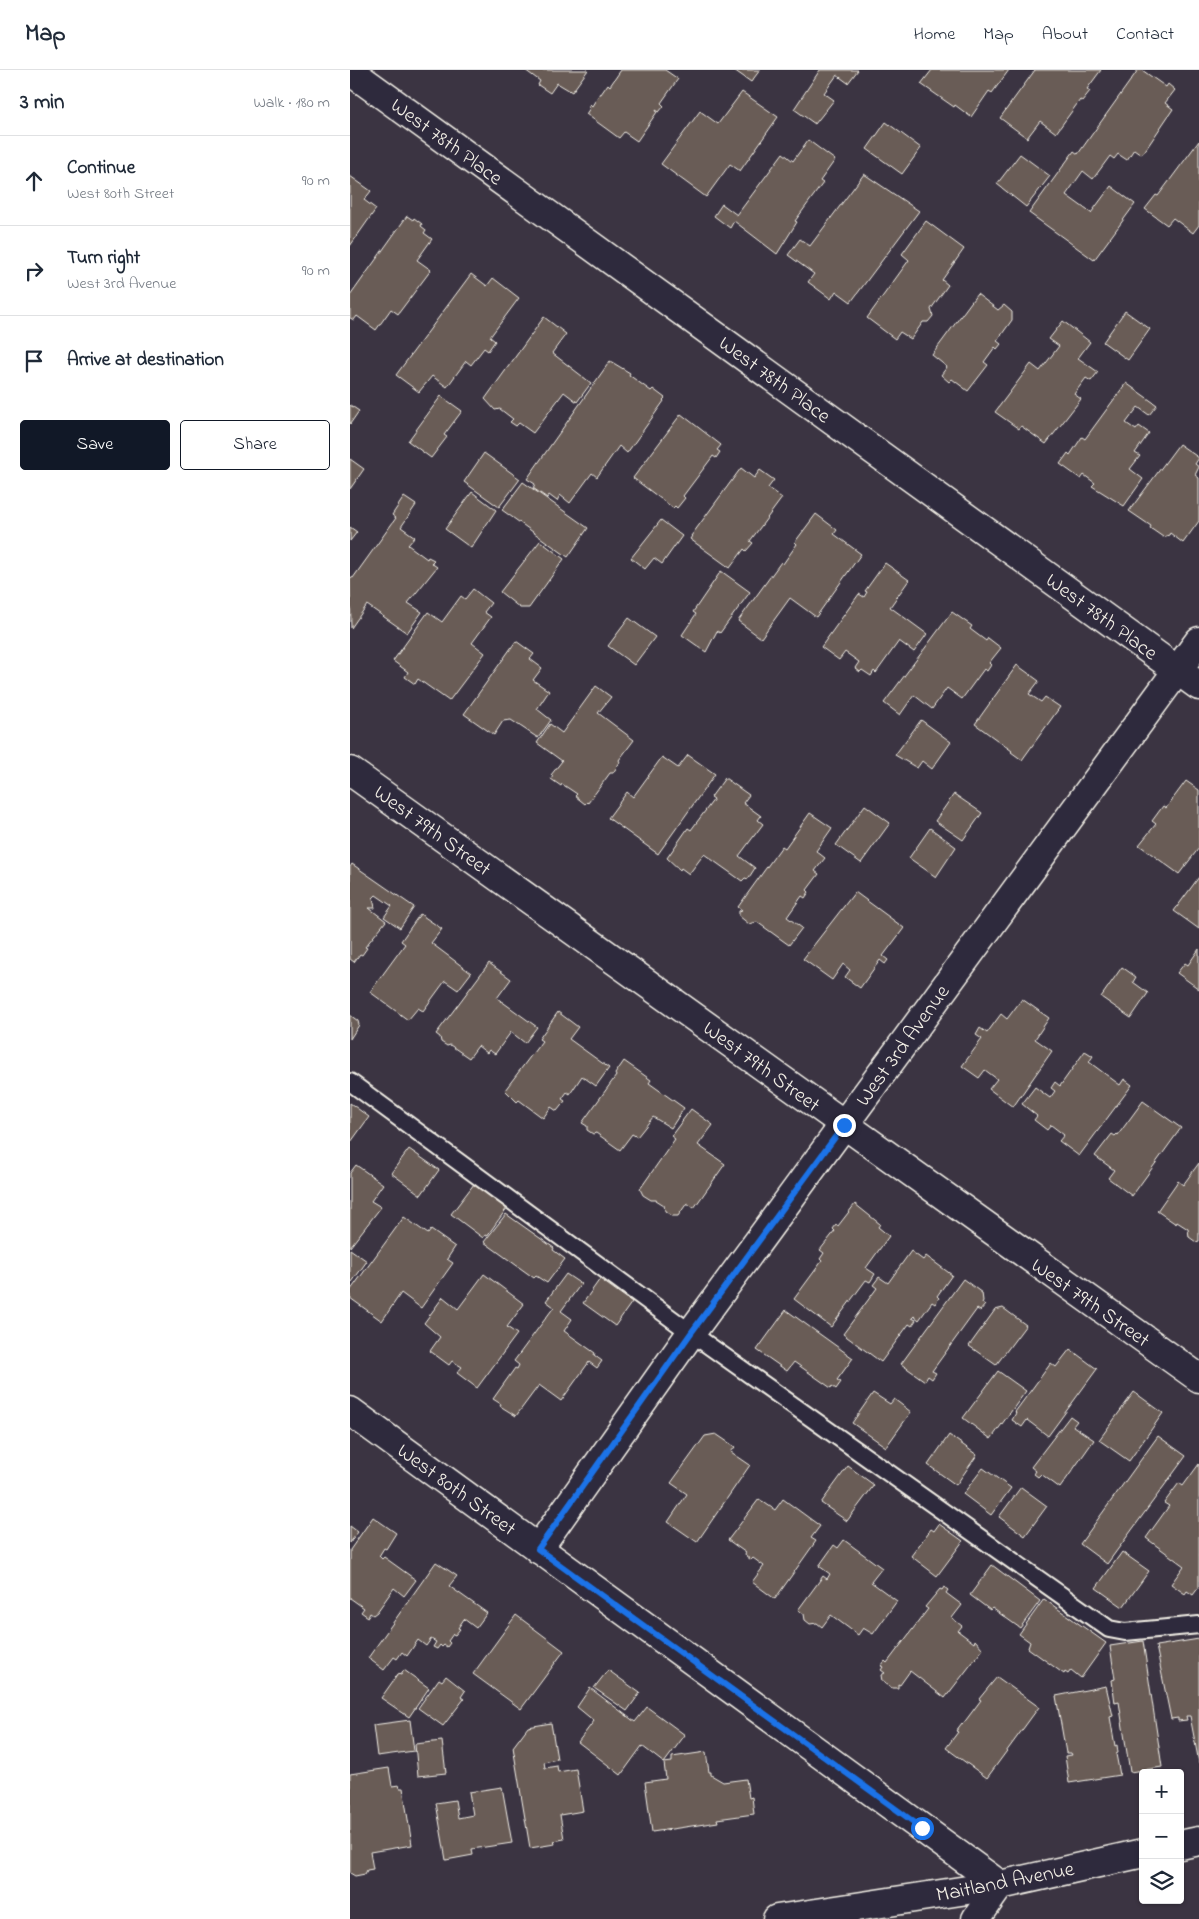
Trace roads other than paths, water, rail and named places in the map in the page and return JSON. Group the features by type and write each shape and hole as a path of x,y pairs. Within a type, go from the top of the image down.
{"street":[{"name":"West 78th Place","path":"350,71 1199,686"},
{"name":"West 3rd Avenue","path":"538,1549 691,1333 1199,641"},
{"name":"West 79th Street","path":"350,771 1199,1378"},
{"name":"West 80th Street","path":"350,1411 1000,1885"},
{"path":"1184,1844 1199,1841"},
{"name":"Maitland Avenue","path":"777,1919 1000,1885 1139,1854"},
{"path":"976,1919 1000,1885"}],"lane":[{"path":"350,1082 691,1333 1109,1629 1125,1632 1199,1625"}]}
